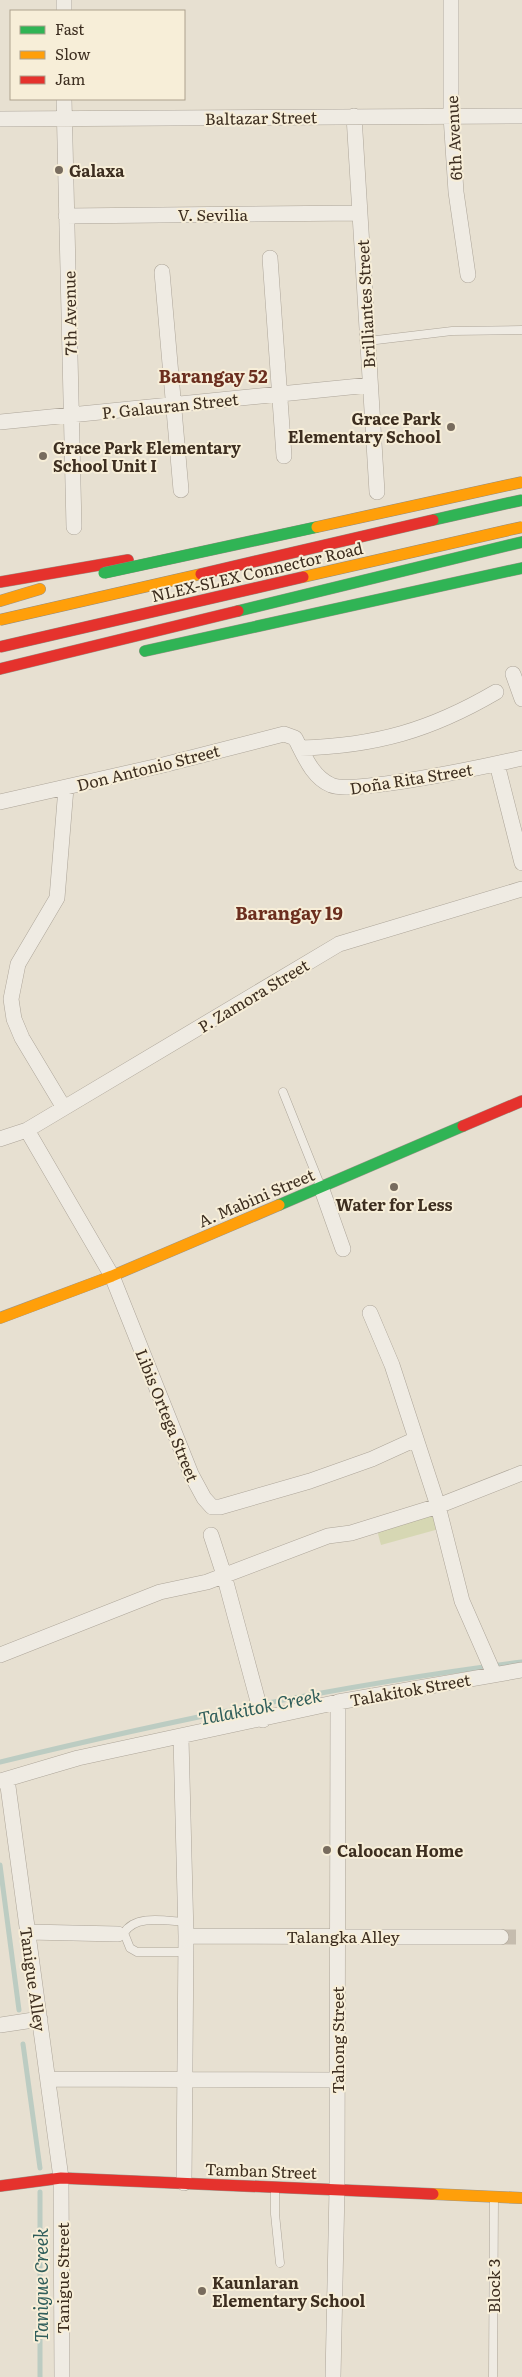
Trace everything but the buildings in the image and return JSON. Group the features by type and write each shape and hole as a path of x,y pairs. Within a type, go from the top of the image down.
{"main road":[{"path":"0,601 104,573 522,482"},
{"path":"0,582 439,509 522,490"},
{"name":"NLEX-SLEX Connector Road","path":"0,620 522,500"},
{"path":"439,509 449,559"},
{"name":"NLEX-SLEX Connector Road","path":"0,647 522,527"},
{"path":"0,669 522,542"},
{"path":"135,654 522,568"},
{"name":"A. Mabini Street","path":"0,1318 112,1276 522,1101"},
{"name":"Tamban Street","path":"0,2186 56,2179 494,2195 522,2198"}],"street":[{"name":"6th Avenue","path":"451,0 451,116 456,192 468,275"},
{"name":"7th Avenue","path":"64,100 74,527"},
{"name":"Brilliantes Street","path":"354,116 376,492"},
{"name":"Baltazar Street","path":"0,119 522,116"},
{"name":"V. Sevilia","path":"66,216 360,213"},
{"path":"270,258 284,456"},
{"path":"162,272 181,490"},
{"name":"P. Galauran Street","path":"0,422 370,385"},
{"path":"513,674 522,699"},
{"name":"Don Antonio Street","path":"0,802 66,788 284,734 298,743 371,742 418,729 459,713 496,692"},
{"name":"Doña Rita Street","path":"298,743 306,761 322,780 341,789 382,784 522,758"},
{"path":"497,764 522,862"},
{"path":"64,1108 22,1038 14,1018 11,999 18,964 57,898 66,788"},
{"name":"P. Zamora Street","path":"0,1139 27,1130 339,944 522,889"},
{"name":"Libis Ortega Street","path":"27,1130 112,1276 191,1474 204,1498 212,1507 220,1507 310,1481 372,1459 416,1439"},
{"path":"321,1187 343,1249"},
{"path":"370,1313 392,1365 438,1506 462,1601 494,1674"},
{"path":"0,1655 145,1598 224,1575 328,1536 351,1533 438,1506 522,1473"},
{"path":"211,1536 224,1575 262,1717"},
{"name":"Talakitok Street","path":"3,1780 78,1758 181,1738 262,1717 522,1670"},
{"name":"Tahong Street","path":"332,2377 337,2189 338,1702"},
{"path":"181,1738 186,1929 184,2183"},
{"name":"Tanigue Alley","path":"3,1780 28,1932 48,2079 56,2179"},
{"name":"Talangka Alley","path":"186,1929 338,1936 501,1937"},
{"path":"28,1932 121,1934"},
{"path":"0,2025 40,2019"},
{"path":"48,2079 337,2080"},
{"name":"Tanigue Street","path":"56,2179 62,2377"}],"lane":[{"path":"368,341 452,331 522,330"},
{"path":"283,1092 321,1187"},
{"path":"186,1929 136,1921 128,1925 121,1934 130,1948 137,1952 186,1952"},
{"path":"276,2187 274,2214 280,2263"},
{"name":"Block 3","path":"493,2377 494,2195"}],"green space":[{"path":"432,1503 439,1529 381,1545 374,1519"}],"waterway":[{"name":"Talakitok Creek","path":"0,1762 129,1732 325,1692 522,1662"},
{"name":"Tanigue Creek","path":"0,1865 19,2010"},
{"name":"Tanigue Creek","path":"23,2044 40,2168"},
{"name":"Tanigue Creek","path":"40,2192 40,2377"}],"tunnel":[{"path":"501,1937 522,1937"}],"traffic: fast":[{"path":"433,520 522,500"},
{"path":"104,573 317,527"},
{"path":"238,611 522,542"},
{"path":"145,651 522,568"},
{"path":"279,1205 463,1126"}],"traffic: slow":[{"path":"317,527 522,482"},
{"path":"303,577 522,527"},
{"path":"0,620 201,574"},
{"path":"0,601 40,589"},
{"path":"0,1318 112,1276 279,1205"},
{"path":"433,2194 522,2198"}],"traffic: jam":[{"path":"201,574 433,520"},
{"path":"0,582 128,560"},
{"path":"0,647 303,577"},
{"path":"0,669 238,611"},
{"path":"463,1126 522,1101"},
{"path":"0,2186 61,2178 433,2194"}],"place":[{"name":"Galaxa","path":"59,170"},
{"name":"Grace Park Elementary School","path":"451,427"},
{"name":"Grace Park Elementary School Unit I","path":"43,456"},
{"name":"Water for Less","path":"394,1187"},
{"name":"Caloocan Home","path":"327,1850"},
{"name":"Kaunlaran Elementary School","path":"202,2291"}],"district":[{"name":"Barangay 52","path":"213,375"},
{"name":"Barangay 19","path":"289,912"}]}
